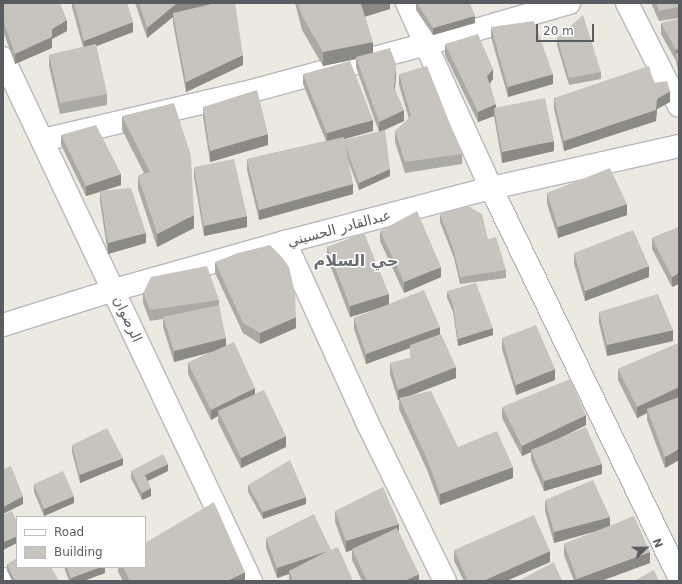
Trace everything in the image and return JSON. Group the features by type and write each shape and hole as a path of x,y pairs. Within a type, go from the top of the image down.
{"street":[{"path":"407,3 427,44 491,188 679,577"},
{"path":"43,140 244,93 427,44 569,3"},
{"path":"627,3 679,106"},
{"name":"الرضوان","path":"3,58 251,581"},
{"name":"عبدالقادر الحسيني","path":"3,325 114,290 285,242 491,188 679,146"},
{"path":"285,242 367,422 445,581"}],"building":[{"path":"3,3 60,3 67,20 52,29 52,37 15,54 3,20"},
{"path":"74,3 127,3 133,22 84,41"},
{"path":"139,3 177,3 147,28"},
{"path":"216,3 235,3 243,55 186,82 173,13"},
{"path":"298,3 365,3 361,4 373,42 323,52 302,16"},
{"path":"417,3 470,3 475,16 433,28"},
{"path":"656,3 679,3 679,7 659,11"},
{"path":"583,15 601,72 569,78 557,38"},
{"path":"679,19 679,49 676,50 661,23"},
{"path":"534,21 553,74 508,87 491,27"},
{"path":"478,34 493,69 487,76 496,104 478,112 445,44"},
{"path":"96,44 107,94 60,103 49,55"},
{"path":"390,48 396,64 394,87 404,110 379,122 356,57"},
{"path":"676,53 679,53 679,69"},
{"path":"350,61 373,120 327,133 303,74"},
{"path":"427,66 462,154 405,162 395,131 411,116 399,74"},
{"path":"649,66 654,83 667,81 670,91 657,99 656,110 564,141 554,98"},
{"path":"257,90 268,134 210,151 203,107"},
{"path":"545,98 554,141 502,152 494,108"},
{"path":"174,103 191,156 194,215 157,234 138,176 150,172 122,116"},
{"path":"96,125 121,174 86,186 61,135"},
{"path":"385,130 390,169 359,183 345,144 345,140"},
{"path":"344,137 353,184 259,210 247,159"},
{"path":"234,159 247,216 204,226 194,167"},
{"path":"610,168 627,204 558,227 547,193"},
{"path":"131,188 146,233 108,243 100,191"},
{"path":"468,206 482,214 488,239 496,237 506,270 460,277 454,251 440,214"},
{"path":"417,211 441,267 404,282 380,231"},
{"path":"679,227 679,273 672,277 652,238"},
{"path":"633,230 649,266 585,291 574,253"},
{"path":"364,233 389,294 350,306 327,247"},
{"path":"270,245 289,267 295,293 296,317 260,333 243,323 215,262 238,253"},
{"path":"207,266 219,300 150,310 143,293 151,277"},
{"path":"476,283 493,328 458,339 453,304 447,291"},
{"path":"424,290 440,327 366,354 354,318"},
{"path":"658,294 673,330 607,345 599,312"},
{"path":"219,305 226,338 174,351 163,317"},
{"path":"536,325 555,369 516,385 502,338"},
{"path":"441,334 456,367 398,390 390,363 410,358 410,345"},
{"path":"234,342 255,388 211,410 188,363"},
{"path":"679,343 679,387 637,407 618,369"},
{"path":"570,379 586,415 522,446 502,407"},
{"path":"264,390 286,436 241,458 218,411"},
{"path":"431,391 458,447 497,431 513,467 440,494 427,459 399,398"},
{"path":"679,397 679,449 665,457 647,409"},
{"path":"586,427 602,464 544,481 531,450"},
{"path":"107,428 123,458 80,475 72,445"},
{"path":"163,454 168,464 145,475 151,488 142,493 131,471"},
{"path":"290,460 306,497 263,512 248,485"},
{"path":"11,466 23,496 3,507 3,469"},
{"path":"63,471 74,496 44,509 34,484"},
{"path":"593,480 610,517 554,532 545,500"},
{"path":"383,487 399,524 346,541 335,511"},
{"path":"214,502 245,572 227,581 130,581 124,568 146,568 146,542"},
{"path":"12,511 16,520 16,536 3,542 3,515"},
{"path":"314,514 331,550 338,547 353,581 293,581 289,571 328,551 277,568 266,538"},
{"path":"534,515 550,551 483,581 468,581 454,550"},
{"path":"634,516 650,552 577,579 564,544"},
{"path":"397,528 419,574 405,581 367,581 352,549"},
{"path":"16,559 16,568 52,568 59,581 15,581 7,564"},
{"path":"554,562 562,581 518,581"},
{"path":"67,568 98,568 71,578"},
{"path":"654,570 659,581 634,581"}],"district":[{"name":"حي السلام","path":"356,261"}]}
